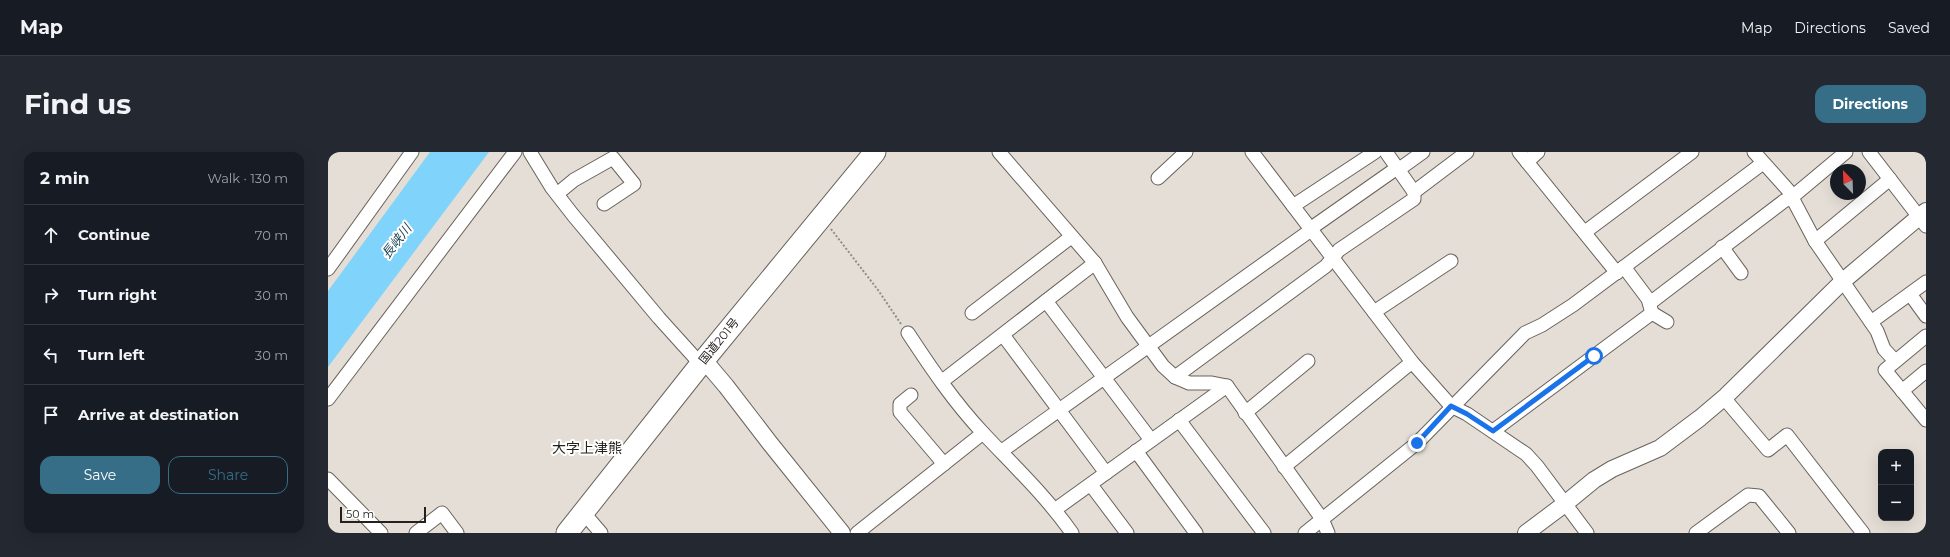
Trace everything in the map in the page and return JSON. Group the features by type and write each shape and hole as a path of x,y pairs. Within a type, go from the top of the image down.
{"highway":[{"name":"国道201号","path":"567,533 704,360 875,152"}],"street":[{"path":"328,269 412,152"},
{"path":"328,399 515,152"},
{"path":"530,152 557,194 659,318 696,359 704,360 726,386 842,533"},
{"path":"999,152 1095,263 1127,317 1148,348 1163,366 1175,377 1189,383 1212,383 1227,386 1322,520 1328,533"},
{"path":"1158,178 1186,152"},
{"path":"1252,152 1412,362 1451,406 1467,414 1526,454 1566,503 1587,533"},
{"path":"1293,206 1375,152"},
{"path":"1175,377 1326,266 1339,250 1414,199 1414,192 1386,152"},
{"path":"1006,448 1148,348 1310,230 1423,152"},
{"path":"1414,192 1467,152"},
{"path":"1538,152 1523,157 1585,232 1620,270 1651,308 1667,322"},
{"path":"1585,232 1692,152"},
{"path":"1754,152 1788,190 1815,241 1877,331 1884,350 1895,361"},
{"path":"1493,431 1651,308 1722,247 1784,201 1791,198 1846,152"},
{"path":"1526,533 1606,473 1660,448 1724,398 1843,281 1924,218 1869,152"},
{"path":"557,194 574,180 613,158 634,184 604,204"},
{"path":"1305,533 1417,443 1451,406 1526,333 1542,325 1573,305 1763,163"},
{"path":"1815,241 1890,178"},
{"path":"972,314 1071,237"},
{"path":"1722,247 1741,273"},
{"path":"1374,312 1451,261"},
{"path":"945,379 1095,263"},
{"path":"1871,322 1926,282"},
{"path":"1910,294 1926,316"},
{"path":"1046,301 1151,440"},
{"path":"908,333 942,384 984,433 1034,485 1072,533"},
{"path":"1003,335 1106,473"},
{"path":"1924,412 1902,391 1885,370 1926,336"},
{"path":"1245,413 1308,361"},
{"path":"1284,467 1412,362"},
{"path":"1902,391 1926,371"},
{"path":"1060,506 1227,386"},
{"path":"911,395 900,404 900,412 944,464"},
{"path":"1724,398 1768,450 1787,435 1863,533"},
{"path":"1179,420 1264,533"},
{"path":"857,533 984,433"},
{"path":"1136,451 1196,533"},
{"path":"328,479 381,533"},
{"path":"1090,485 1127,533"},
{"path":"1696,533 1748,495 1760,496 1788,533"},
{"path":"583,512 601,533"},
{"path":"416,533 442,513 456,533"}],"path":[{"path":"822,216 878,290 908,333"}],"water":[{"name":"長峡川","path":"430,152 489,152 328,367 328,291"}],"district":[{"name":"大字上津熊","path":"587,448"}],"route":[{"path":"1417,443 1451,406 1467,414 1493,431 1594,356"}]}
